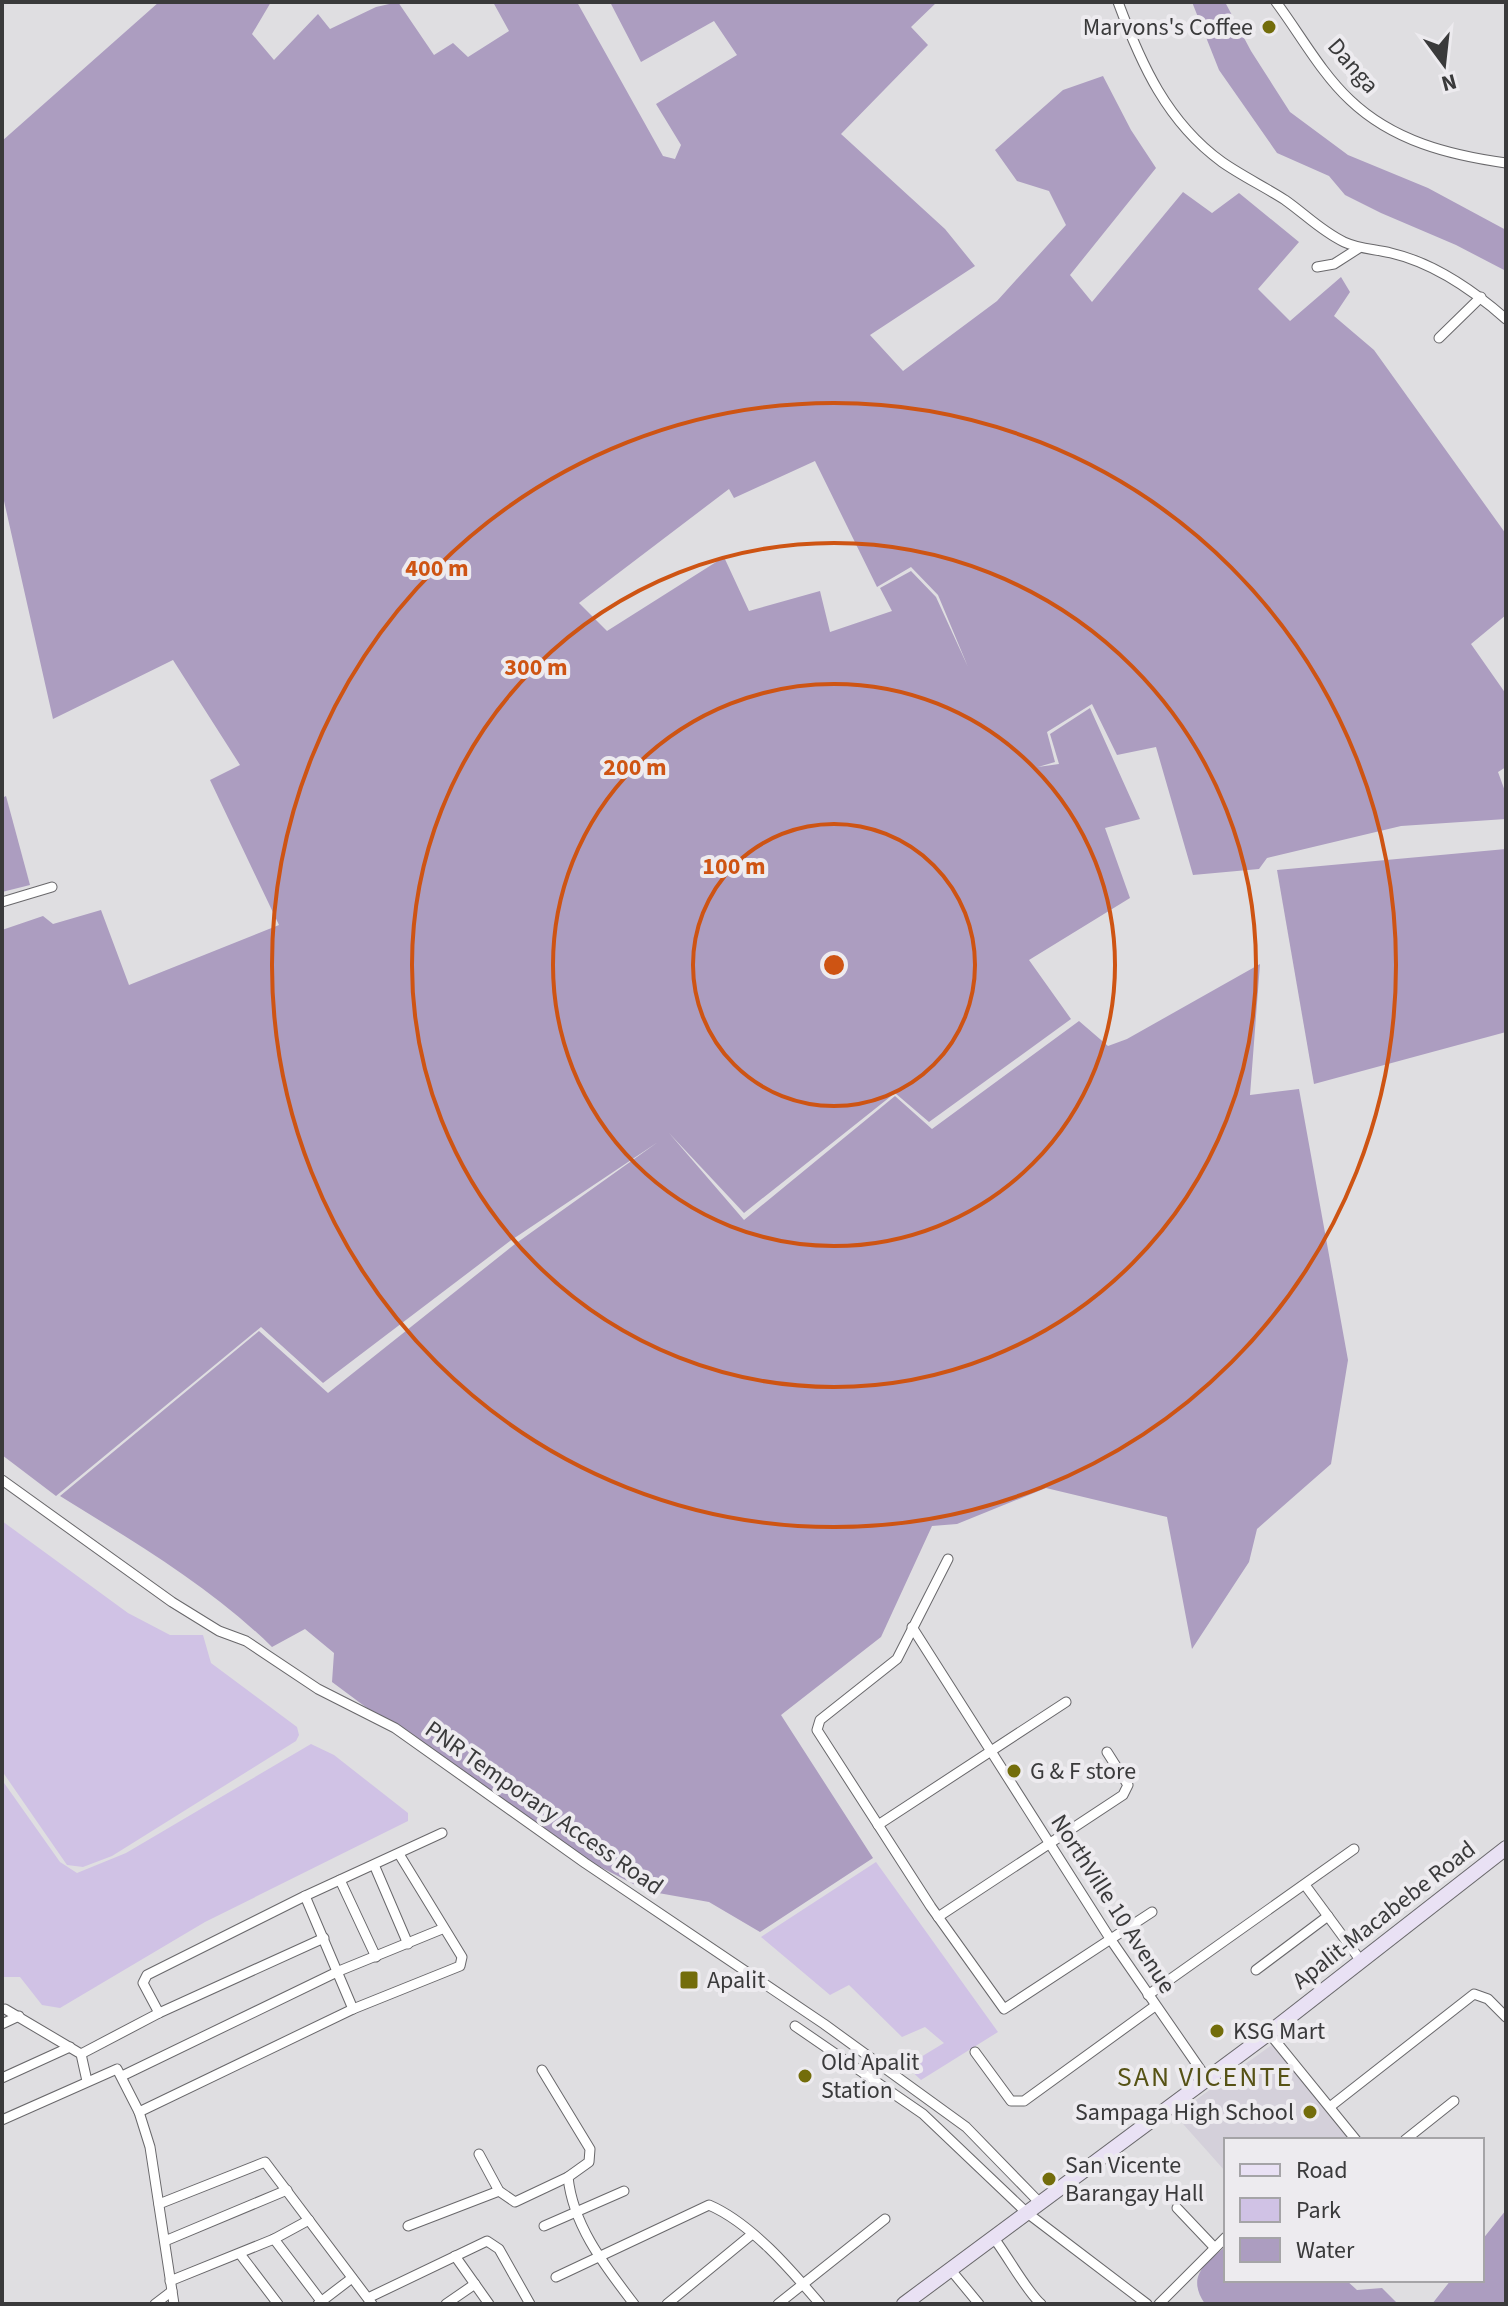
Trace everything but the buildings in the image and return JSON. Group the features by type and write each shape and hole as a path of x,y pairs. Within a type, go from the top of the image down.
{"main road":[{"name":"Apalit-Macabebe Road","path":"904,2304 1269,2033 1506,1848"}],"street":[{"path":"1118,2 1144,70 1173,115 1195,140 1223,163 1287,202 1314,226 1359,248 1393,253 1444,275 1481,297 1506,319"},
{"name":"Danga","path":"1276,2 1349,99 1383,126 1413,141 1464,158 1506,163"},
{"path":"1317,267 1334,264 1359,248"},
{"path":"1439,338 1481,297"},
{"path":"2,902 52,887"},
{"name":"PNR Temporary Access Road","path":"2,1480 172,1602 219,1631 246,1641 318,1689 395,1728 585,1863 824,2024 966,2127 1039,2202"},
{"path":"948,1559 897,1659 816,1724 938,1917 1004,2009 1152,1912"},
{"name":"NorthVille 10 Avenue","path":"912,1627 1111,1940 1207,2079"},
{"path":"878,1825 1066,1702"},
{"path":"938,1917 1128,1790 1107,1752"},
{"path":"159,2013 143,1983 147,1975 305,1896 375,1867 442,1833"},
{"path":"1148,1995 1354,1849"},
{"path":"139,2112 353,2009 460,1966 462,1957 442,1929 399,1854"},
{"path":"375,1867 408,1944"},
{"path":"340,1880 376,1957"},
{"path":"1305,1885 1361,1961"},
{"path":"305,1896 353,2009"},
{"path":"1256,1970 1328,1916"},
{"path":"122,2076 339,1971 442,1929"},
{"path":"81,2054 159,2013 324,1938"},
{"path":"1331,2106 1474,1994 1488,1999 1506,2017"},
{"path":"975,2052 1011,2101 1018,2103 1155,2006"},
{"path":"5,2009 81,2054 87,2081"},
{"path":"2,2024 19,2016"},
{"path":"795,2026 923,2114 1026,2212 1147,2304"},
{"path":"1269,2033 1331,2106 1351,2138"},
{"path":"2,2078 70,2047"},
{"path":"2,2120 117,2069 139,2112 150,2147 174,2304"},
{"path":"479,2154 499,2191 507,2199 523,2200 568,2177 592,2155 542,2070"},
{"path":"1408,2138 1454,2101"},
{"path":"159,2204 258,2162 269,2165 370,2301 487,2241 493,2242 530,2304"},
{"path":"568,2177 575,2211 598,2256 634,2304"},
{"path":"165,2241 287,2190"},
{"path":"408,2226 499,2191"},
{"path":"544,2226 624,2191"},
{"path":"556,2277 709,2205 781,2259 820,2304"},
{"path":"1177,2208 1214,2247"},
{"path":"778,2304 885,2219"},
{"path":"155,2304 171,2286 309,2220"},
{"path":"667,2304 751,2235"},
{"path":"993,2237 1021,2274 1031,2295 1041,2304"},
{"path":"274,2239 320,2303 352,2278"},
{"path":"1159,2304 1224,2239"},
{"path":"240,2254 278,2304"},
{"path":"455,2256 489,2304"},
{"path":"950,2269 979,2304"},
{"path":"446,2304 475,2284"}],"shaded area":[{"path":"1273,2044 1350,2135 1346,2138 1224,2138 1224,2170 1175,2115"}],"green space":[{"path":"2,1521 128,1613 170,1635 203,1635 211,1663 297,1727 299,1735 296,1741 112,1856 83,1867 67,1865 2,1771"},
{"path":"311,1744 334,1755 408,1813 408,1821 205,1922 60,2008 42,2005 20,1977 2,1977 2,1780 60,1862 77,1873 126,1853"},
{"path":"876,1862 998,2032 921,2080 906,2066 944,2043 925,2027 902,2037 849,1985 830,1995 761,1937"}],"water":[{"path":"159,2 271,2 252,34 274,60 318,14 330,29 376,7 398,2 434,55 453,43 468,57 509,31 493,2 577,2 663,156 675,159 681,145 656,104 737,55 714,21 641,62 610,2 937,2 911,27 928,45 841,134 945,229 975,266 870,335 903,371 997,301 1066,225 1049,191 1017,181 995,150 1063,90 1103,76 1131,130 1156,168 1070,275 1092,302 1183,192 1212,213 1239,193 1299,242 1258,289 1290,321 1341,277 1350,292 1334,316 1374,350 1506,534 1506,615 1471,644 1506,694 1506,767 1498,772 1506,794 1506,819 1401,826 1267,858 1259,869 1193,875 1156,747 1117,755 1092,704 1047,732 1055,762 1038,767 1059,764 1050,734 1090,708 1140,819 1105,828 1130,898 1029,960 1071,1019 929,1122 895,1093 744,1213 669,1133 744,1220 895,1096 932,1129 1079,1021 1108,1046 1127,1039 1260,964 1250,1095 1299,1089 1348,1360 1331,1464 1257,1529 1249,1562 1192,1649 1167,1517 1046,1488 957,1524 932,1526 881,1637 781,1715 873,1858 760,1932 709,1902 647,1891 538,1835 332,1682 334,1653 305,1629 272,1647 197,1585 60,1496 259,1331 328,1393 515,1244 658,1142 510,1241 323,1383 261,1327 56,1496 2,1455 2,930 43,916 53,924 101,910 129,985 279,925 210,780 240,765 173,660 53,719 2,492 2,141","holes":["815,461 877,587 911,567 938,595 968,667 936,597 911,571 880,588 892,611 830,632 820,591 749,611 724,557 607,631 579,603 729,489 734,498"]},
{"path":"1192,2 1225,2 1251,51 1290,112 1348,155 1428,188 1506,230 1506,271 1345,195 1329,176 1277,153 1219,70"},
{"path":"6,796 30,885 2,892 2,798"},
{"path":"1506,849 1506,1032 1314,1084 1277,870"},
{"path":"1506,2210 1506,2304 1432,2304 1449,2282 1484,2282 1484,2238"},
{"path":"1224,2248 1224,2282 1348,2282 1357,2290 1382,2288 1398,2304 1205,2304 1197,2286 1200,2271"}],"place":[{"name":"Marvons's Coffee","path":"1269,27"},
{"name":"G & F store","path":"1014,1771"},
{"name":"Apalit","path":"689,1980"},
{"name":"KSG Mart","path":"1217,2031"},
{"name":"Old Apalit Station","path":"805,2076"},
{"name":"Sampaga High School","path":"1310,2112"},
{"name":"San Vicente Barangay Hall","path":"1049,2179"}],"district":[{"name":"SAN VICENTE","path":"1205,2077"}]}
